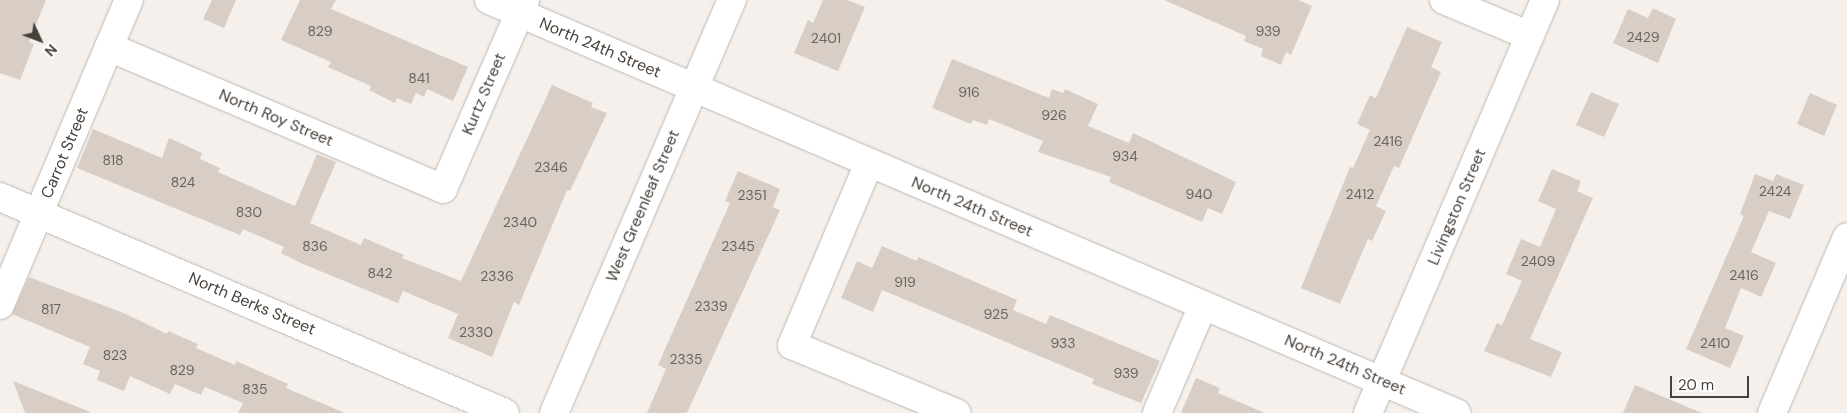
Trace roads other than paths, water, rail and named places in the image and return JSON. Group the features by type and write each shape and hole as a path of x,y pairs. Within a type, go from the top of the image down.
{"street":[{"name":"Carrot Street","path":"0,305 129,0"},
{"name":"North 24th Street","path":"488,0 522,7 693,88 1456,413"},
{"name":"West Greenleaf Street","path":"554,413 732,0"},
{"path":"1444,0 1530,36"},
{"name":"Livingston Street","path":"1368,413 1545,0"},
{"name":"Kurtz Street","path":"444,189 522,7"},
{"name":"North Roy Street","path":"110,47 444,189"},
{"path":"870,163 792,345 956,413"},
{"name":"North Berks Street","path":"0,197 505,413"},
{"path":"1772,413 1847,238"},
{"path":"1156,413 1203,305"}]}
